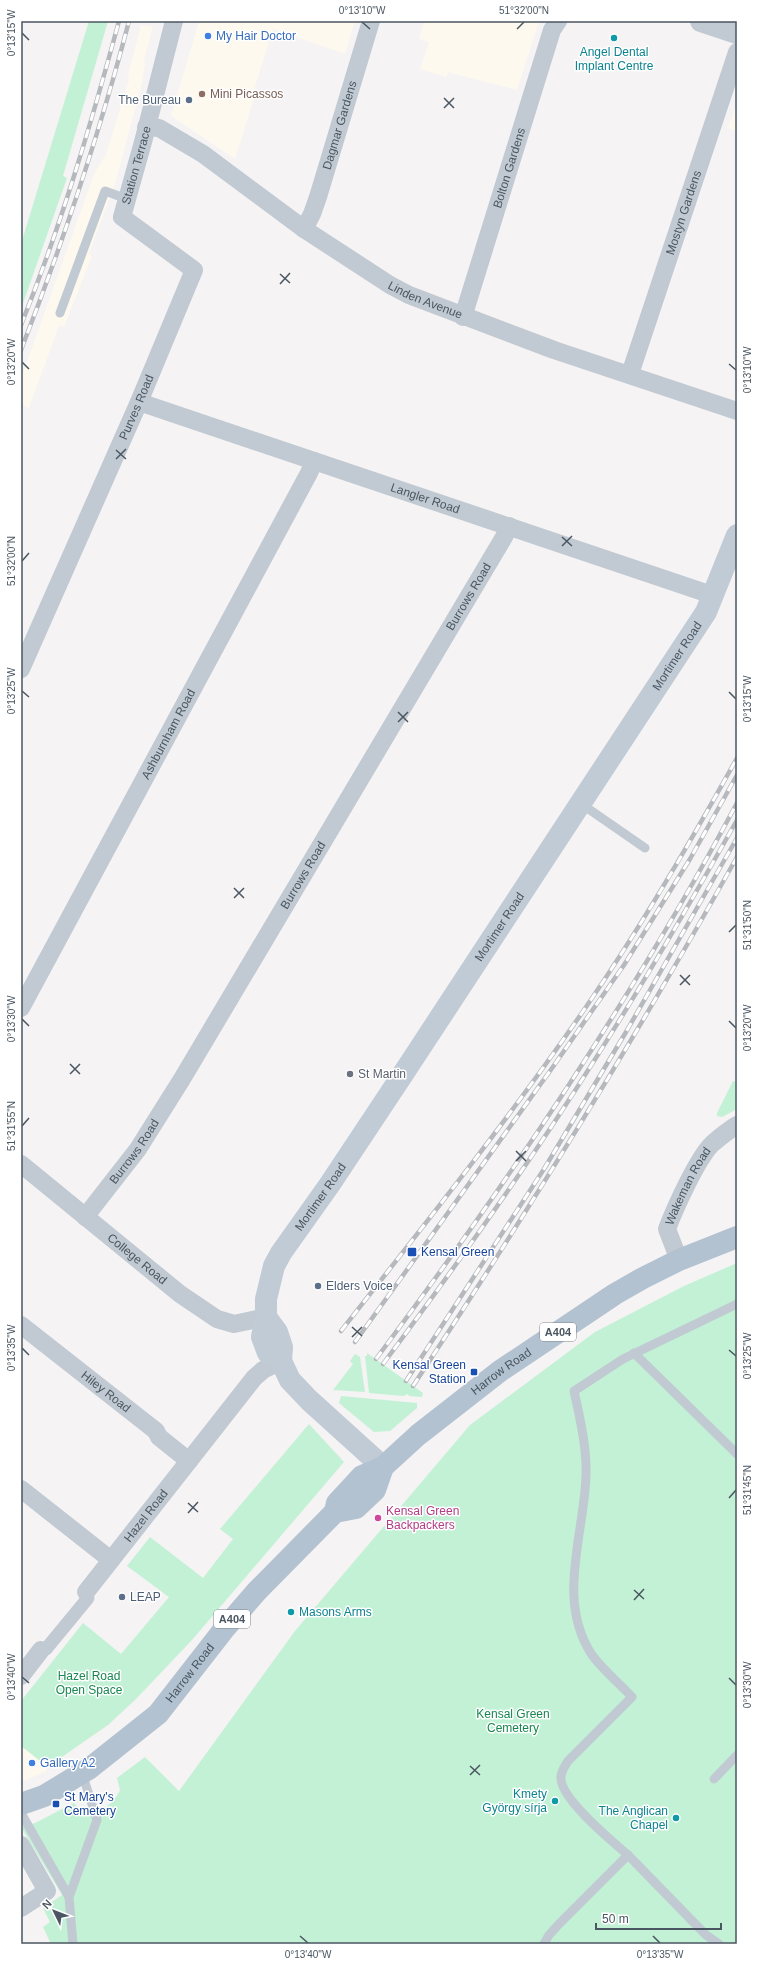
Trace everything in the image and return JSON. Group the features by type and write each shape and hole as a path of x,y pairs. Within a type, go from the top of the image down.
{"main road":[{"name":"Mortimer Road","path":"266,1317 266,1299 273,1268 281,1253 382,1106 706,612 737,535"},
{"name":"Harrow Road","path":"21,1804 44,1796 90,1768 158,1714 225,1628 257,1591 335,1512 356,1508 375,1490 383,1467 418,1435 500,1371 615,1294 679,1260 737,1237"},
{"path":"266,1317 262,1337 268,1353 281,1361 290,1380 309,1400 383,1467"}],"street":[{"name":"Station Terrace","path":"122,218 174,21"},
{"name":"Dagmar Gardens","path":"304,229 312,214 318,197 371,21"},
{"name":"Bolton Gardens","path":"463,317 552,30 558,21"},
{"path":"701,21 737,33"},
{"name":"Mostyn Gardens","path":"630,374 737,52"},
{"name":"Linden Avenue","path":"146,127 159,128 203,154 304,229 390,285 409,295 463,317 554,350 630,374 737,411"},
{"name":"Purves Road","path":"21,669 139,402 194,270 122,218"},
{"name":"Langler Road","path":"139,402 712,595"},
{"name":"Ashburnham Road","path":"21,1008 309,473 314,461"},
{"name":"Burrows Road","path":"84,1217 138,1149 182,1079 504,538 509,526"},
{"name":"Wakeman Road","path":"679,1260 667,1229 672,1217 684,1191 711,1145 737,1125"},
{"name":"College Road","path":"21,1164 180,1294 217,1319 234,1324 266,1317"},
{"name":"Hiley Road","path":"21,1325 156,1431 159,1437 189,1461"},
{"name":"Hazel Road","path":"21,1676 32,1654 46,1649 88,1598 86,1592 254,1378 263,1370 281,1361"},
{"path":"21,1489 111,1560"},
{"path":"21,1845 47,1891 21,1908"}],"lane":[{"path":"60,313 105,191 127,199"},
{"path":"580,803 644,848"},
{"path":"719,1944 706,1935 628,1855 571,1802 564,1790 560,1778 568,1760 632,1697 599,1664 591,1653 577,1622 574,1598 574,1567 586,1475 579,1413 574,1391 623,1359 737,1304"},
{"path":"634,1354 737,1454"},
{"path":"714,1779 737,1756"},
{"path":"73,1944 69,1896 97,1820 82,1773"},
{"path":"21,1813 69,1896"},
{"path":"544,1944 559,1924 628,1855"}],"shaded area":[{"path":"199,21 355,21 345,54 273,29 253,93 255,95 235,159 171,116"},
{"path":"422,21 539,21 517,90 448,72 446,77 420,69 429,42 419,39 424,22"},
{"path":"141,25 153,27 144,60 145,64 142,83 116,181 89,254 92,256 64,327 59,326 29,408 21,405 21,378 94,174 106,154 129,80 128,75"},
{"path":"737,103 737,131 728,128"},
{"name":"Gallery A2","path":"21,1746 39,1760 47,1771 24,1781 21,1778"}],"green space":[{"path":"89,21 108,21 63,176 67,178 21,309 21,244"},
{"path":"733,1081 737,1082 737,1109 722,1117 717,1116 717,1113"},
{"name":"Kensal Green Cemetery","path":"737,1263 737,1944 51,1944 43,1927 50,1922 43,1908 62,1895 21,1827 35,1823 74,1803 86,1812 99,1811 106,1807 116,1797 120,1790 117,1778 145,1757 179,1791 295,1631 470,1425 595,1332 684,1286"},
{"path":"367,1353 423,1393 422,1397 409,1396 408,1394 403,1396 369,1393 365,1356 367,1356"},
{"path":"355,1354 360,1357 365,1392 333,1390 353,1364 350,1361"},
{"path":"341,1396 417,1403 417,1408 390,1431 374,1432 339,1403"},
{"name":"Hazel Road Open Space","path":"309,1424 344,1462 192,1640 136,1699 108,1725 56,1761 39,1760 21,1746 21,1701 83,1623 121,1654 169,1597 127,1566 150,1537 203,1578 233,1539 220,1529"}],"railway":[{"path":"21,325 36,288 62,212 98,98 119,21"},
{"path":"21,350 52,269 80,187 106,104 129,21"},
{"path":"341,1331 497,1131 557,1049 626,946 701,822 737,758"},
{"path":"355,1342 550,1071 624,965 690,859 737,775"},
{"path":"376,1359 521,1157 567,1088 655,947 697,876 737,803"},
{"path":"383,1364 493,1212 557,1119 611,1035 688,907 737,820"},
{"path":"406,1381 544,1169 626,1032 737,838"},
{"path":"413,1386 498,1256 580,1124 660,992 737,857"}],"place":[{"name":"My Hair Doctor","path":"208,36"},
{"name":"Angel Dental Implant Centre","path":"614,38"},
{"name":"Mini Picassos","path":"202,94"},
{"name":"The Bureau","path":"189,100"},
{"name":"St Martin","path":"350,1074"},
{"name":"Kensal Green","path":"412,1252"},
{"name":"Elders Voice","path":"318,1286"},
{"name":"Kensal Green Station","path":"474,1372"},
{"name":"Kensal Green Backpackers","path":"378,1518"},
{"name":"LEAP","path":"122,1597"},
{"name":"Masons Arms","path":"291,1612"},
{"name":"Gallery A2","path":"32,1763"},
{"name":"Kmety György sírja","path":"555,1801"},
{"name":"St Mary's Cemetery","path":"56,1804"},
{"name":"The Anglican Chapel","path":"676,1818"}]}
